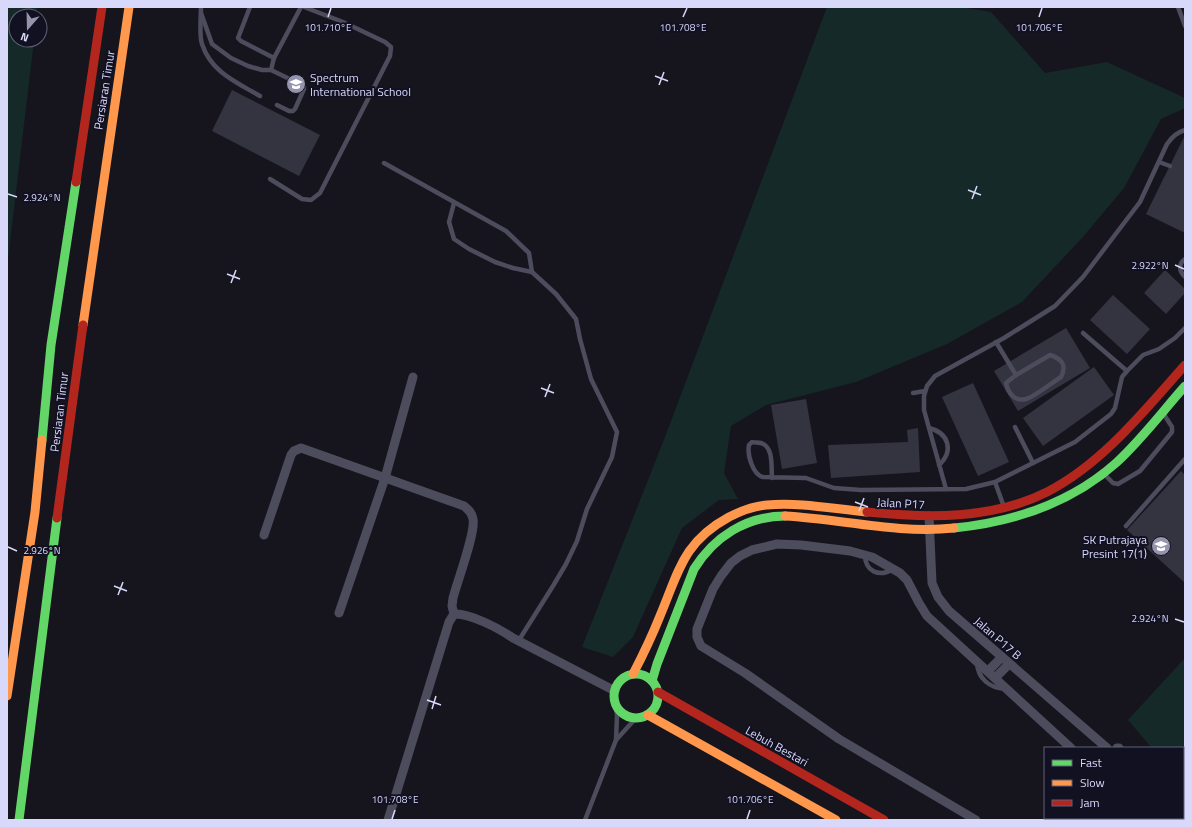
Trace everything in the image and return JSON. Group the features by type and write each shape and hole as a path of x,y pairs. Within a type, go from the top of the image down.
{"street":[{"name":"Persiaran Timur","path":"7,696 35,512 51,345 102,7"},
{"name":"Persiaran Timur","path":"19,820 50,568 72,418 80,344 129,7"},
{"name":"Jalan P17","path":"633,674 651,640 679,567 697,540 718,523 754,507 773,504 794,504 868,513 929,516 961,515 1004,507 1043,494 1070,478 1093,461 1128,429 1185,365"},
{"path":"339,613 385,478 413,377"},
{"name":"Jalan P17","path":"652,681 657,664 699,559 707,548 737,527 756,520 782,516 897,529 930,530 968,527 1019,516 1063,499 1082,489 1103,473 1127,452 1185,386"},
{"path":"264,535 291,455 297,449 301,448 464,506 470,511 474,524 453,598 452,606 454,614 449,622 388,820"},
{"name":"Jalan P17 B","path":"929,516 932,583 938,597 949,611 1106,747"},
{"path":"976,820 839,739 745,673 702,646 696,638 697,629 714,589 730,563 752,550 782,544 850,551 872,557 908,580 927,616 1070,747"},
{"path":"454,614 462,614 472,617 505,632 615,691"},
{"path":"992,675 1002,657"},
{"path":"992,675 1009,664"},
{"path":"633,674 647,676 657,688 658,692 658,701 654,709 648,715 636,718 626,715 618,709 614,700 616,686 622,679 633,674"},
{"name":"Lebuh Bestari","path":"658,692 884,820"},
{"path":"648,715 836,820"}],"lane":[{"path":"201,7 201,43 209,60 225,76 260,96"},
{"path":"250,7 238,34 238,38 274,58"},
{"path":"271,70 274,58 301,7"},
{"path":"270,179 302,199 311,200 320,192 390,56 391,47 385,42 343,22 304,7"},
{"path":"1178,7 1185,26"},
{"path":"201,13 212,44 231,58 248,66 262,70 271,70 304,87 296,109 289,111 278,105"},
{"path":"946,489 924,410 924,396 927,386 935,376 996,342 1055,306 1083,277 1140,202 1167,144 1173,136 1182,130 1185,130"},
{"path":"1159,162 1170,166"},
{"path":"384,163 506,231 529,253 532,272"},
{"path":"454,202 449,222 454,239 469,249 495,262 532,272 556,294 576,319 591,379 617,432 612,457 587,509 577,541 554,586 519,640"},
{"path":"1185,259 1180,264 1180,267 1182,274 1185,277"},
{"path":"772,478 771,452 767,446 761,443 752,442 748,445 748,450 754,471 758,476 763,477 772,478 806,478 834,488 861,490 966,489 995,482 1075,442 1111,414 1115,408 1122,376 1127,370 1143,354 1160,349 1175,338 1185,328"},
{"path":"1083,333 1127,370"},
{"path":"996,342 1016,375"},
{"path":"1050,355 1058,357 1063,364 1064,371 1061,377 1027,398 1017,398 1012,395 1007,388 1006,383 1016,375 1050,355"},
{"path":"913,393 925,391"},
{"path":"1103,473 1112,483 1118,484 1140,471 1172,432 1172,427 1162,412"},
{"path":"1015,427 1033,463"},
{"path":"929,428 942,434 948,446 947,454 939,465"},
{"path":"1126,526 1185,459"},
{"path":"995,482 1004,507"},
{"path":"976,660 977,668 985,682 998,689 1006,689"},
{"path":"585,820 616,740 616,704"},
{"path":"616,740 636,718"}],"green space":[{"path":"7,7 37,7 8,8 8,48 33,48 7,268"},
{"path":"827,7 962,7 991,12 1045,73 1107,62 1185,98 1185,108 1161,119 1124,188 1082,238 1022,302 947,344 856,382 766,405 731,426 724,473 738,499 719,500 682,528 633,637 613,657 582,647 665,437"},
{"path":"1185,658 1185,763 1184,747 1151,747 1128,720"}],"building":[{"path":"232,90 320,135 299,176 212,131"},
{"path":"1185,135 1185,233 1146,214"},
{"path":"1165,270 1185,289 1185,293 1166,314 1144,293"},
{"path":"1113,295 1150,329 1127,354 1090,320"},
{"path":"1066,328 1090,368 1018,411 994,371"},
{"path":"1094,367 1114,395 1043,446 1023,418"},
{"path":"973,383 1009,462 978,476 942,397"},
{"path":"806,399 817,463 782,469 771,405"},
{"path":"918,428 920,472 831,478 828,445 908,442 907,430"},
{"path":"1181,471 1185,475 1185,583 1127,530"}],"traffic: fast":[{"path":"42,440 51,345 76,182"},
{"path":"954,528 998,521 1019,515 1061,500 1080,489 1099,477 1116,463 1143,435 1185,386"},
{"path":"652,681 657,664 694,569 702,558 711,547 732,530 757,520 785,516"},
{"path":"19,820 57,518"},
{"path":"632,674 640,674 652,680 658,692 658,696 658,700 652,712 640,718 632,718 620,712 614,700 614,692 620,680 632,674"}],"traffic: slow":[{"path":"83,325 129,7"},
{"path":"7,696 35,512 42,440"},
{"path":"633,674 651,638 684,559 701,537 714,527 729,517 743,511 757,506 767,505 792,504 867,512"},
{"path":"785,516 891,528 954,528"},
{"path":"648,715 836,820"}],"traffic: jam":[{"path":"76,182 102,7"},
{"path":"57,518 83,325"},
{"path":"867,512 936,516 959,515 1004,508 1047,492 1086,467 1104,452 1138,418 1185,365"},
{"path":"658,692 884,820"}],"place":[{"name":"Spectrum International School","path":"296,84"},
{"name":"SK Putrajaya Presint 17(1)","path":"1161,546"}]}
